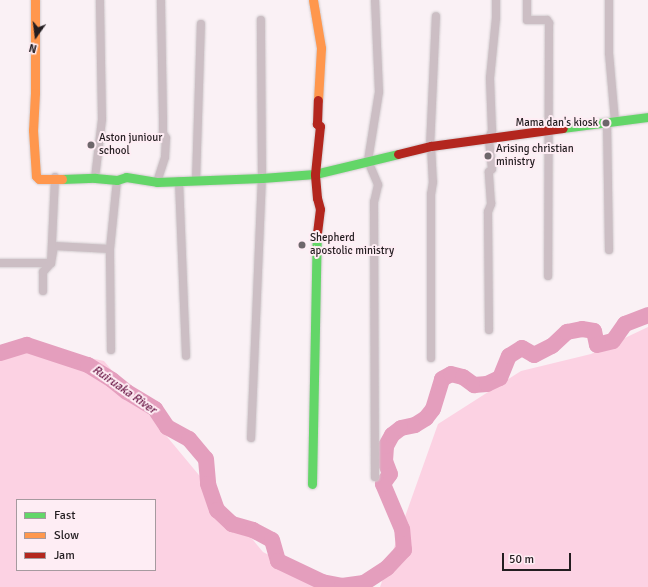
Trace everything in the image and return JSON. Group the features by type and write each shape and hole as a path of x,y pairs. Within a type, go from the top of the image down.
{"street":[{"path":"35,0 35,93 33,130 36,176 39,179 55,177 117,180 126,177 157,182 262,178 315,174 431,147 648,117"},
{"path":"95,178 102,119 100,0"},
{"path":"157,182 165,158 161,0"},
{"path":"312,484 317,233 320,210 317,198 315,174 320,126 317,124 321,48 313,0"},
{"path":"375,0 379,92 368,161 378,185 374,202 375,477"},
{"path":"489,330 488,212 491,204 489,172 492,169 489,138 492,131 490,78 496,0"},
{"path":"527,0 527,20 547,20 549,23 548,276"},
{"path":"609,0 611,122 609,250"},
{"path":"431,358 431,194 433,182 431,147 436,16"},
{"path":"251,438 262,178 261,20"},
{"path":"196,181 201,24"},
{"path":"51,263 55,177"},
{"path":"111,350 110,249 117,180"},
{"path":"179,181 186,356"},
{"path":"43,291 43,272 51,263 54,246 110,249"},
{"path":"0,263 51,263"}],"shaded area":[{"path":"648,327 648,587 380,587 438,424 521,371 591,354"},
{"path":"17,342 104,361 263,552 332,587 0,587 0,358"}],"waterway":[{"name":"Ruiruaka River","path":"0,353 27,345 88,365 155,409 167,427 189,439 206,459 208,484 217,510 232,524 253,530 272,540 278,561 322,582 342,586 364,583 387,568 404,550 402,529 383,484 390,474 385,461 386,446 392,435 401,428 415,425 426,418 433,409 442,379 451,374 463,377 474,385 487,384 500,378 509,356 522,348 534,355 552,346 567,332 582,329 594,331 597,345 613,341 625,324 648,315"}],"traffic: fast":[{"path":"563,128 648,117"},
{"path":"62,179 95,178 117,180 126,177 157,182 262,178 315,174 398,154"},
{"path":"312,484 317,233"}],"traffic: slow":[{"path":"35,0 35,93 33,130 36,176 39,179 62,179"},
{"path":"313,0 321,48 318,100"}],"traffic: jam":[{"path":"317,233 320,209 317,198 315,174 320,126 317,124 318,100"},
{"path":"398,154 431,146 563,128"}],"place":[{"name":"Mama dan's kiosk","path":"606,123"},
{"name":"Aston juniour school","path":"91,145"},
{"name":"Arising christian ministry","path":"488,156"},
{"name":"Shepherd apostolic ministry","path":"302,245"}]}
